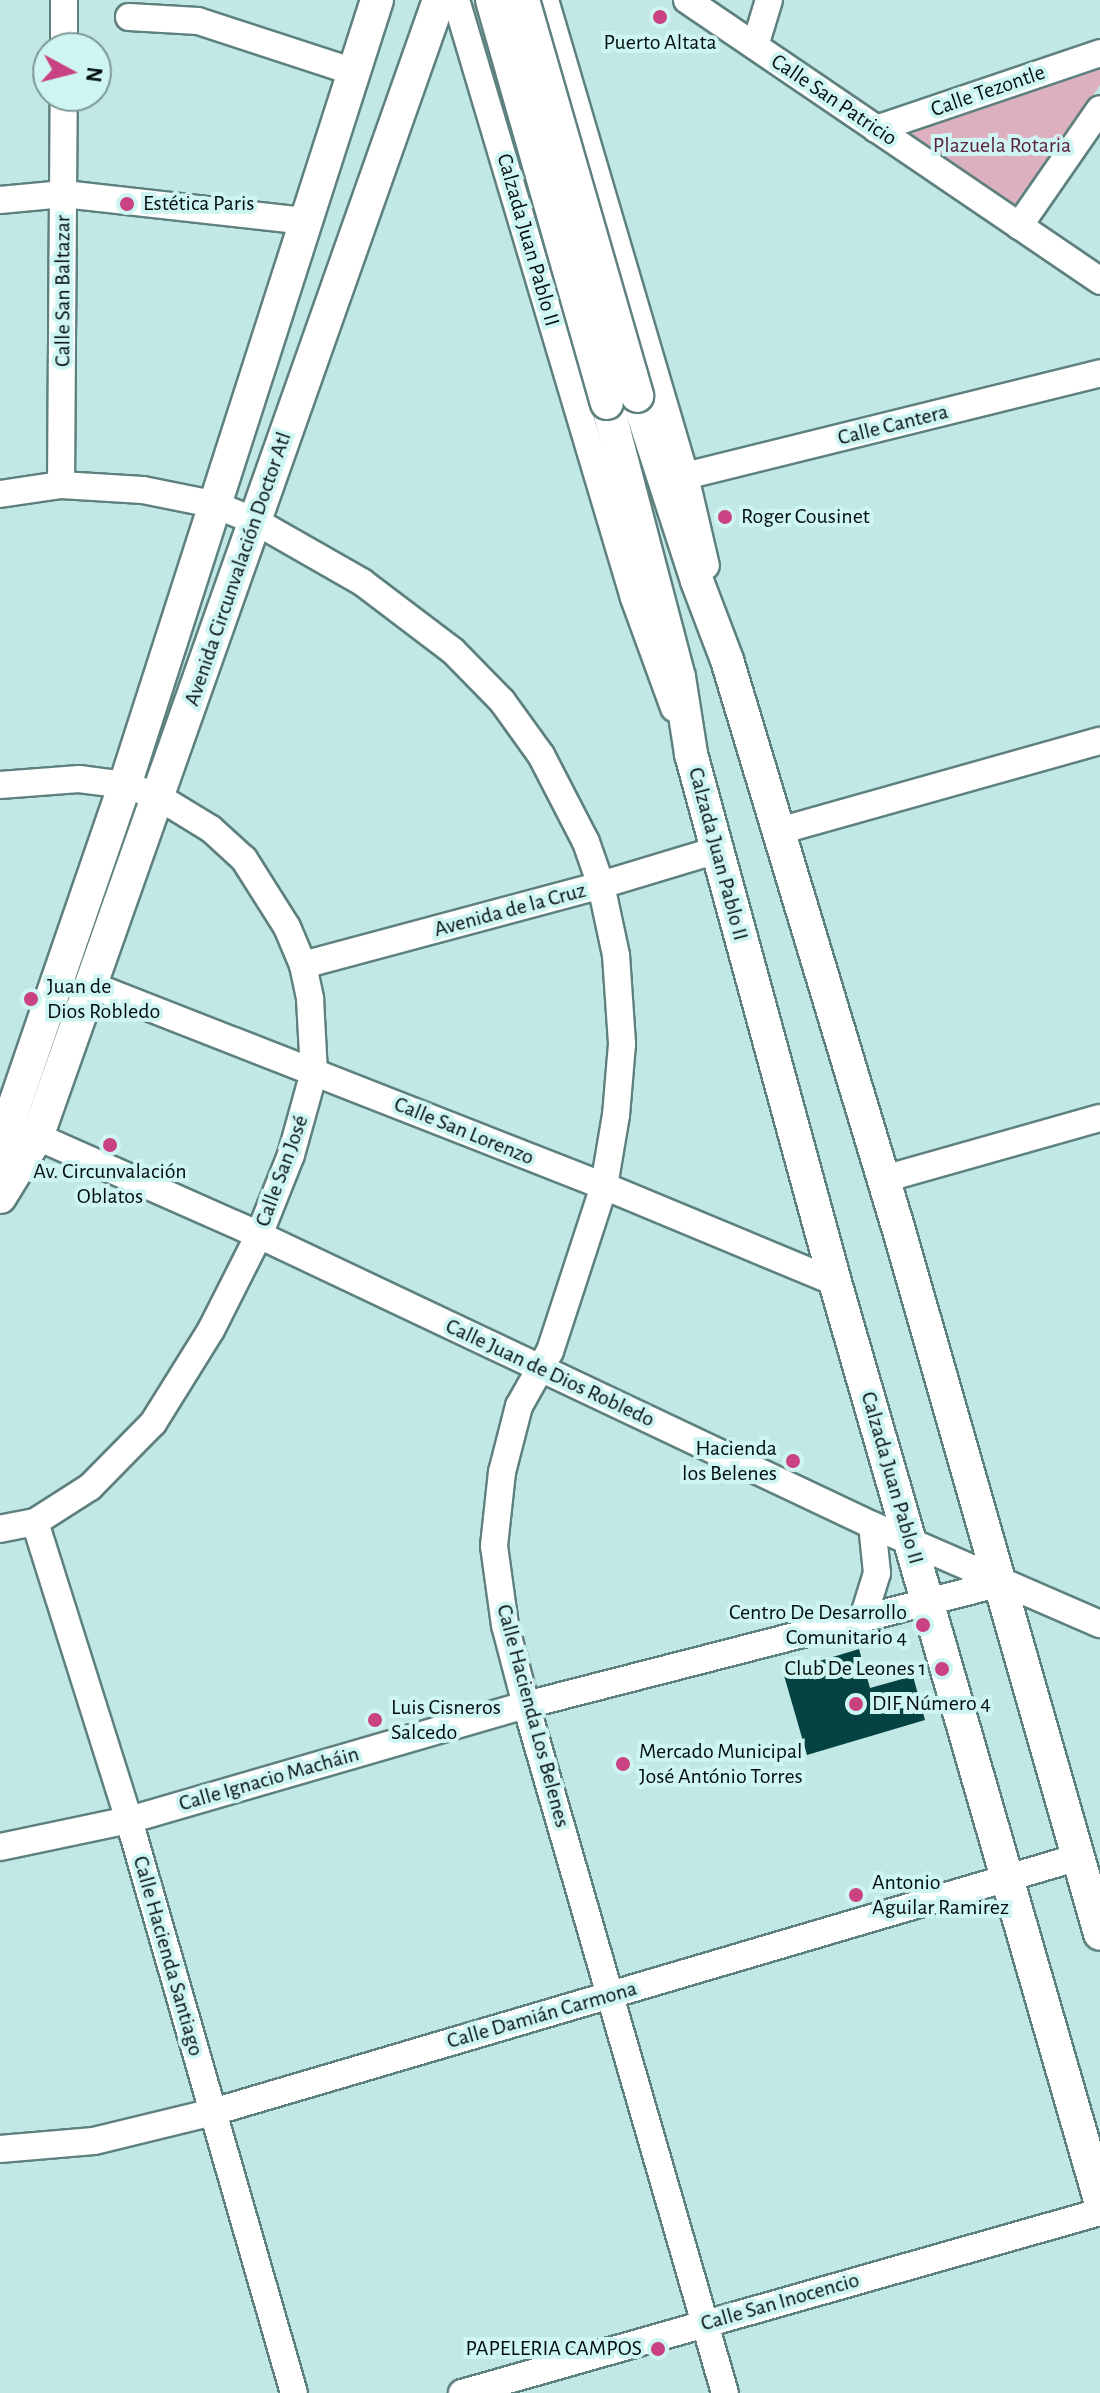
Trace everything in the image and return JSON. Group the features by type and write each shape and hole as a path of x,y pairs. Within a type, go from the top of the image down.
{"main road":[{"name":"Avenida Circunvalación Doctor Atl","path":"0,1194 4,1122 125,785 377,0"},
{"name":"Avenida Circunvalación Doctor Atl","path":"0,1194 37,1137 439,0"},
{"name":"Calzada Juan Pablo II","path":"492,0 622,400 727,660 884,1179 1100,1934"},
{"name":"Calzada Juan Pablo II","path":"523,0 622,400 679,677 691,754 835,1282 1100,2200"}],"street":[{"path":"64,0 64,32"},
{"name":"Calzada Juan Pablo II","path":"456,0 634,598 691,754"},
{"name":"Calzada Juan Pablo II","path":"545,0 685,476 727,660"},
{"name":"Calle San Patricio","path":"687,0 1100,281"},
{"path":"755,46 769,0"},
{"path":"129,17 198,21 354,72"},
{"path":"472,51 480,37 507,18 531,19 552,30"},
{"name":"Calle Tezontle","path":"876,129 1100,53"},
{"path":"1019,226 1100,109"},
{"name":"Calle San Baltazar","path":"61,485 64,112"},
{"path":"0,200 64,194 306,221"},
{"name":"Calle Cantera","path":"685,476 1100,373"},
{"name":"Calle Hacienda Los Belenes","path":"0,494 61,485 143,490 213,504 255,521 362,582 453,651 502,701 541,755 586,842 601,885 616,955 622,1044 604,1186 550,1351 519,1406 502,1472 494,1546 505,1625 526,1705 725,2393"},
{"path":"779,831 1100,741"},
{"name":"Calle San José","path":"0,785 79,779 125,785 157,796 211,829 244,859 287,927 303,965 311,1011 314,1072 291,1155 259,1235 211,1330 153,1423 90,1487 35,1522 0,1529"},
{"name":"Avenida de la Cruz","path":"303,965 601,885 717,850"},
{"name":"Calle San Lorenzo","path":"91,985 604,1186 835,1282"},
{"path":"884,1179 1100,1118"},
{"name":"Calle Juan de Dios Robledo","path":"4,1122 259,1235 872,1525 1100,1624"},
{"name":"Calle Hacienda Santiago","path":"35,1522 129,1820 294,2393"},
{"path":"863,1618 877,1573 872,1525"},
{"name":"Calle Ignacio Macháin","path":"0,1847 129,1820 526,1705 1001,1583"},
{"name":"Calle Damián Carmona","path":"0,2149 94,2141 213,2112 1079,1857"},
{"name":"Calle San Inocencio","path":"462,2393 1100,2212"}],"green space":[{"name":"Plazuela Rotaria","path":"1100,63 1100,85 1014,209 905,132"}],"building":[{"name":"DIF Número 4","path":"859,1649 870,1688 913,1676 925,1720 807,1755 783,1672"}],"place":[{"name":"Puerto Altata","path":"660,17"},
{"name":"Estética Paris","path":"127,204"},
{"name":"Roger Cousinet","path":"725,517"},
{"name":"Juan de Dios Robledo","path":"31,999"},
{"name":"Av. Circunvalación Oblatos","path":"110,1145"},
{"name":"Hacienda los Belenes","path":"793,1461"},
{"name":"Centro De Desarrollo Comunitario 4","path":"923,1625"},
{"name":"Club De Leones 1","path":"942,1669"},
{"name":"DIF Número 4","path":"856,1704"},
{"name":"Luis Cisneros Salcedo","path":"375,1720"},
{"name":"Mercado Municipal José António Torres","path":"623,1764"},
{"name":"Antonio Aguilar Ramirez","path":"856,1895"},
{"name":"PAPELERIA CAMPOS","path":"658,2349"}]}
